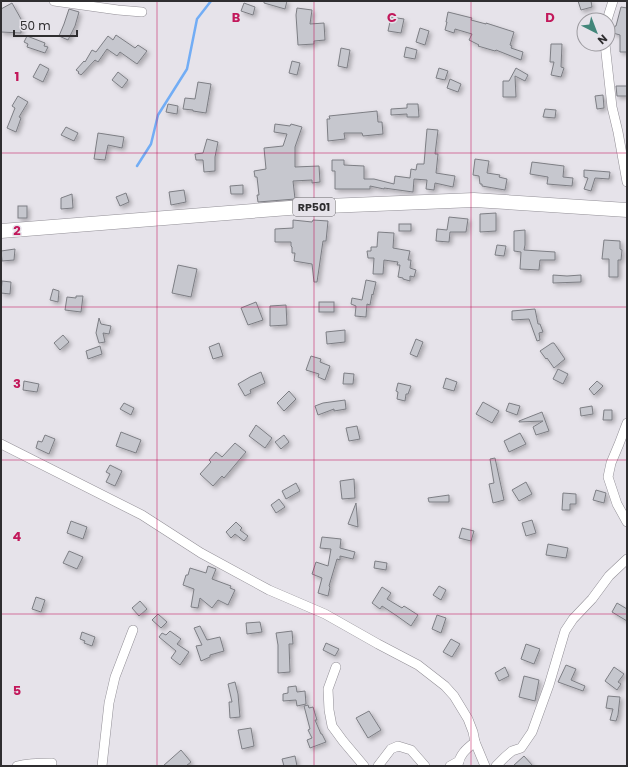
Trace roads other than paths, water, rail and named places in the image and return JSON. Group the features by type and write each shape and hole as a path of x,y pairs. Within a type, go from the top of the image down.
{"main road":[{"name":"RP501","path":"1,232 302,207 474,200 627,210"}],"street":[{"path":"54,1 142,12"},
{"path":"610,12 613,1"},
{"path":"607,52 612,107 627,182"},
{"path":"627,423 611,463 608,477 617,504 627,522"},
{"path":"1,444 142,515 201,553 269,590 325,614 418,665 445,686 454,696 468,719 484,764 495,766 512,751 521,748 532,732 550,685 565,631 573,619 592,599 609,576 627,559"},
{"path":"102,766 109,703 115,677 133,630"},
{"path":"336,667 328,689 329,710 332,726 342,741 364,766"},
{"path":"450,766 459,763 462,753 475,742"},
{"path":"378,766 391,749 398,746 411,750 425,766"},
{"path":"17,766 52,763"}],"waterway":[{"path":"137,166 151,144 158,115 187,69 197,19 211,1"}]}
